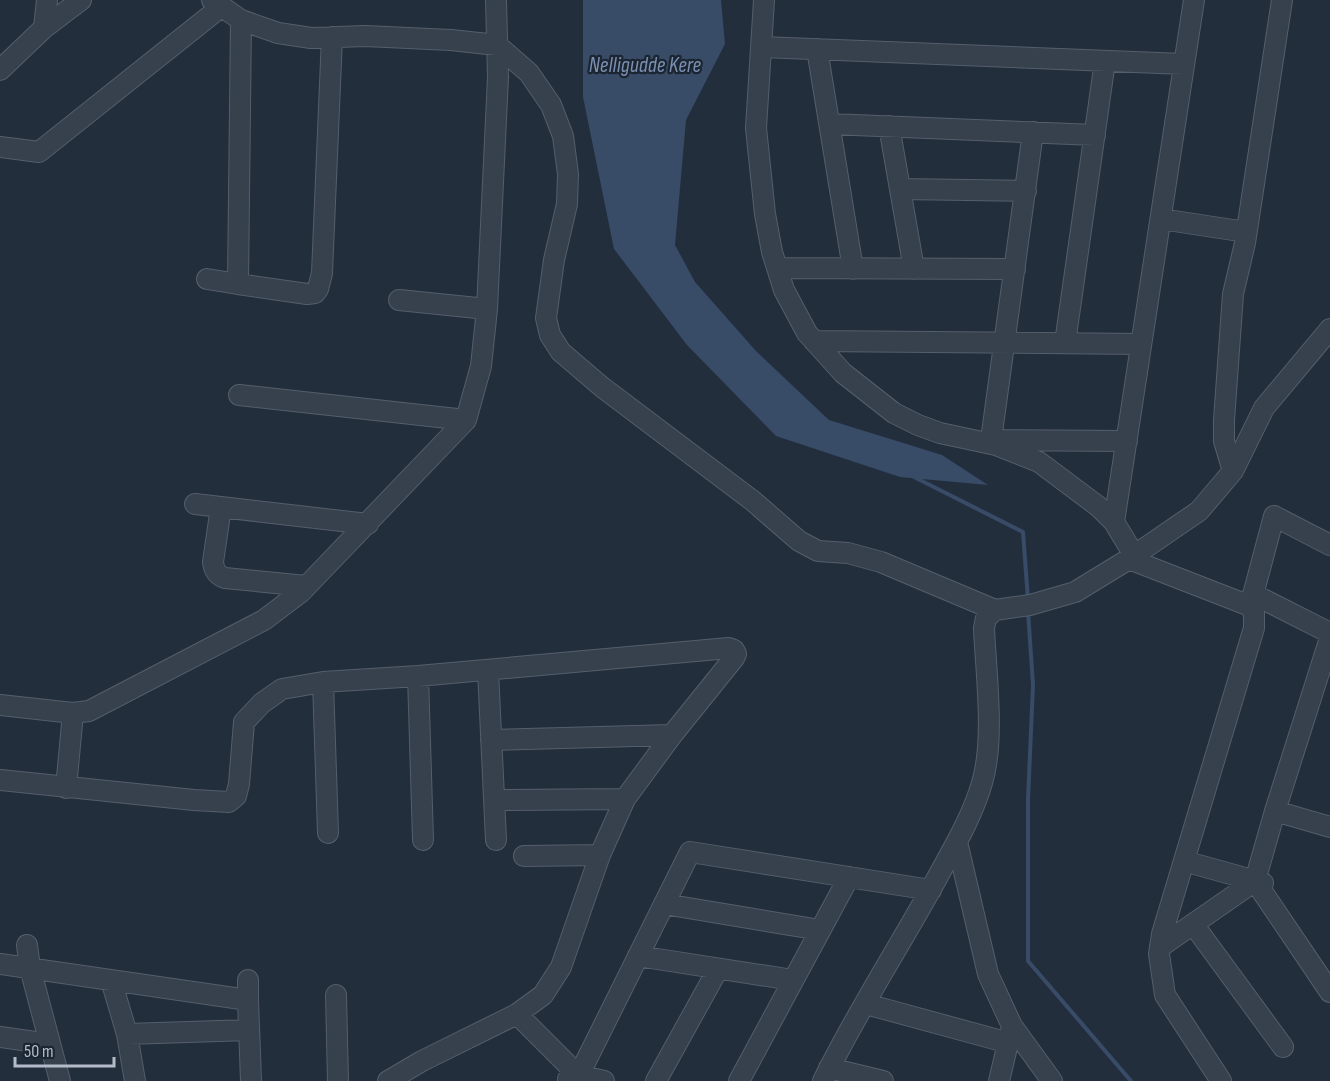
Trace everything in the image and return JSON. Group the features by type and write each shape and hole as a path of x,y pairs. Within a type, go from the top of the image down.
{"street":[{"path":"44,28 47,0"},
{"path":"0,70 44,28 81,0"},
{"path":"0,705 73,713 89,711 264,620 306,586 466,420 481,366 487,309 498,77 496,0"},
{"path":"764,0 756,128 765,214 772,252 784,290 814,341 843,373 894,413 918,425 969,440 996,445 1039,462 1099,507 1114,522 1131,557 1251,600 1330,633"},
{"path":"1114,522 1194,0"},
{"path":"1233,471 1224,441 1224,420 1233,294 1246,232 1282,0"},
{"path":"0,147 39,152 216,4 241,20 278,33 311,38 365,36 451,40 497,45 529,73 550,105 562,136 568,174 567,204 554,260 546,318 550,335 561,352 602,387 753,501 799,541 818,550 848,553 881,562 995,610 1030,605 1075,592 1199,511 1233,471 1264,408 1330,329"},
{"path":"238,284 241,20"},
{"path":"207,279 307,294 315,293 318,288 322,273 332,37"},
{"path":"762,47 1184,64"},
{"path":"817,49 853,268"},
{"path":"1065,344 1106,61"},
{"path":"830,123 1095,135"},
{"path":"889,126 914,268"},
{"path":"991,440 1033,132"},
{"path":"900,189 1026,191"},
{"path":"1161,219 1246,232"},
{"path":"777,268 1015,269"},
{"path":"399,300 487,309"},
{"path":"814,341 1142,344"},
{"path":"239,395 466,420"},
{"path":"969,440 1127,441"},
{"path":"195,504 368,524"},
{"path":"221,507 213,562 213,569 219,575 225,578 306,586"},
{"path":"1221,1081 1164,995 1160,946 1162,934 1254,628 1251,600 1274,516 1330,545"},
{"path":"883,1081 826,1075 964,829 982,782 988,738 984,628 987,618 995,610"},
{"path":"1330,638 1275,811 1263,883 1330,992"},
{"path":"0,780 229,802 236,796 239,784 244,722 262,703 282,689 323,682 418,676 729,648 734,650 736,654 734,658 672,735 625,799 600,855 561,967 543,995 518,1014 422,1061 388,1081"},
{"path":"488,670 496,840"},
{"path":"418,676 423,840"},
{"path":"323,682 328,833"},
{"path":"66,788 73,713"},
{"path":"491,740 672,735"},
{"path":"494,800 625,799"},
{"path":"1275,811 1330,827"},
{"path":"957,842 988,974 1010,1034 1052,1081"},
{"path":"572,1079 638,956 690,852 931,890"},
{"path":"524,856 600,855"},
{"path":"1184,861 1263,883"},
{"path":"740,1081 849,877"},
{"path":"1160,946 1263,883"},
{"path":"664,904 820,930"},
{"path":"1193,924 1283,1047"},
{"path":"27,945 30,968 60,1081"},
{"path":"638,956 793,981"},
{"path":"0,964 248,1000"},
{"path":"656,1081 718,969"},
{"path":"111,980 127,1034 135,1081"},
{"path":"248,980 251,1081"},
{"path":"336,995 338,1081"},
{"path":"866,1004 1010,1034"},
{"path":"518,1014 572,1079 604,1081"},
{"path":"127,1034 249,1030"},
{"path":"999,1081 1010,1034"},
{"path":"0,1036 49,1044"}],"water":[{"name":"Nelligudde Kere","path":"583,0 721,0 725,44 686,120 675,245 695,282 756,351 829,420 942,455 988,485 900,477 776,436 687,345 614,249 583,97"}],"waterway":[{"path":"914,477 1023,532 1028,600"},
{"path":"1028,611 1033,685 1028,799 1028,961 1131,1081"}]}
